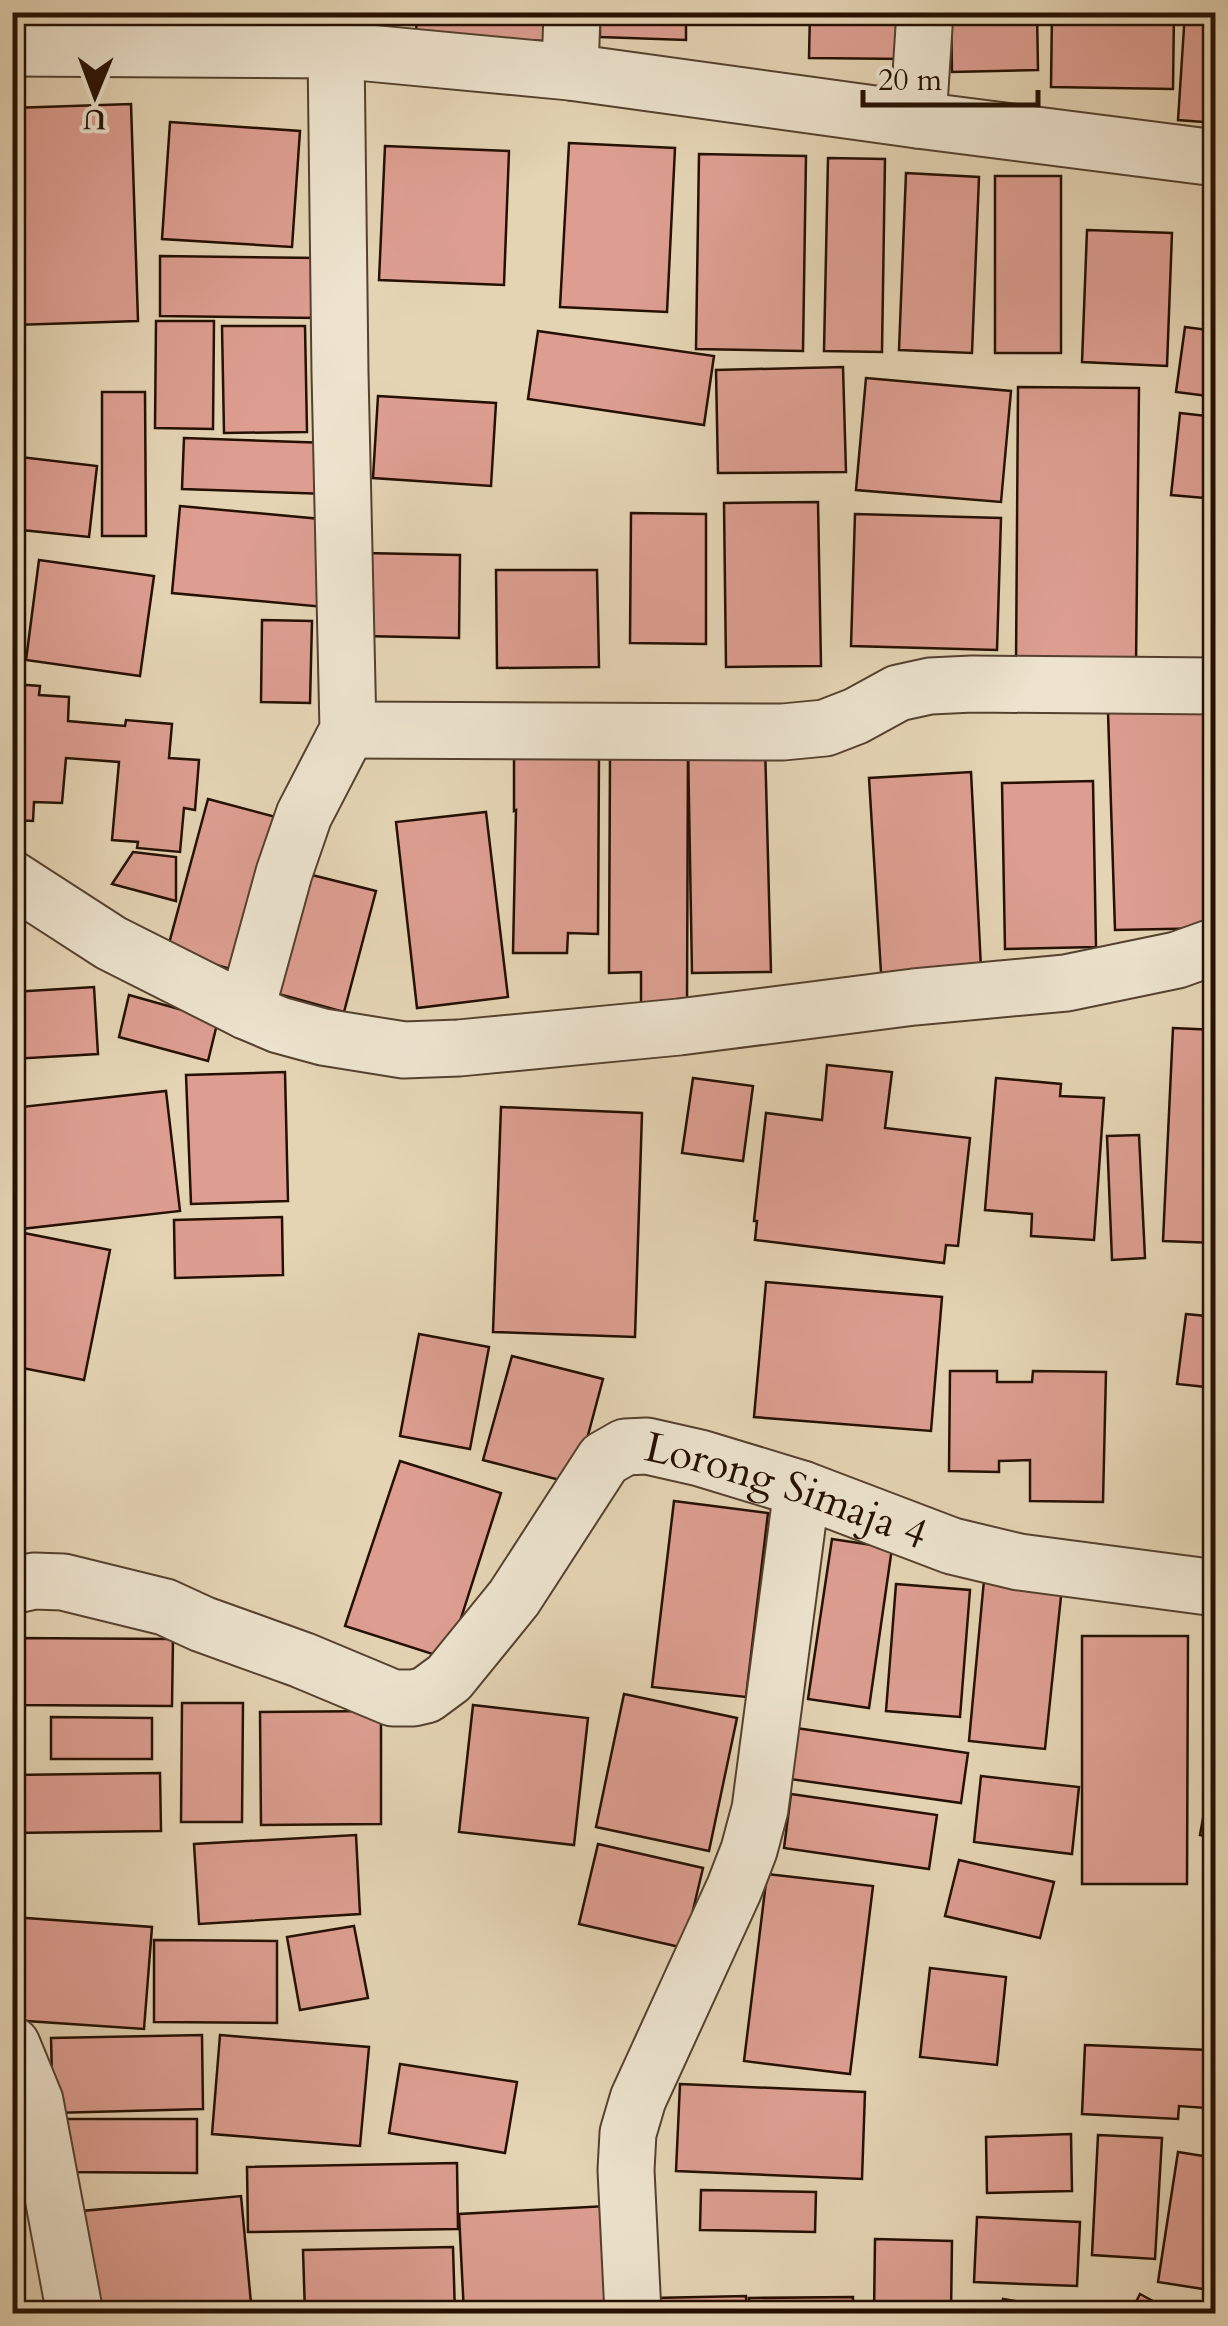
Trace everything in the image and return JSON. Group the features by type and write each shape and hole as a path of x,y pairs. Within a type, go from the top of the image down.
{"street":[{"path":"570,72 572,12"},
{"path":"918,120 925,12"},
{"path":"12,48 336,50 570,72 1216,158"},
{"path":"246,1011 304,815 348,730 336,50"},
{"path":"348,730 782,732 826,728 898,693 930,686 1216,686"},
{"path":"12,879 112,943 278,1025 323,1037 404,1050 679,1027 1066,982 1177,960 1216,946"},
{"name":"Lorong Simaja 4","path":"12,1586 34,1581 63,1582 165,1607 394,1698 426,1696 449,1678 514,1598 604,1460 625,1447 647,1446 802,1489 952,1546 1084,1572 1216,1588"},
{"path":"634,2314 626,2170 628,2132 638,2099 750,1850 760,1809 802,1489"},
{"path":"12,2045 35,2101 75,2314"}],"building":[{"path":"417,12 546,12 545,41 416,36"},
{"path":"600,12 686,12 686,40 600,37"},
{"path":"705,12 777,12 776,22 704,18"},
{"path":"810,12 909,12 908,59 809,58"},
{"path":"951,12 1037,12 1038,70 952,72"},
{"path":"1052,12 1174,12 1173,89 1051,87"},
{"path":"1185,12 1216,12 1216,123 1178,120"},
{"path":"131,104 138,321 14,325 12,108"},
{"path":"170,122 300,131 292,247 162,239"},
{"path":"569,143 675,148 667,312 560,307"},
{"path":"385,146 509,151 504,285 379,280"},
{"path":"699,154 806,156 803,351 696,349"},
{"path":"828,158 885,159 882,352 824,351"},
{"path":"906,173 979,177 972,353 899,350"},
{"path":"995,176 1061,176 1061,353 995,353"},
{"path":"1087,230 1172,233 1167,366 1082,362"},
{"path":"160,256 320,258 319,318 160,316"},
{"path":"156,321 214,321 213,429 155,428"},
{"path":"222,326 305,326 307,432 224,433"},
{"path":"1185,327 1216,331 1216,397 1176,392"},
{"path":"538,331 714,356 704,425 528,399"},
{"path":"843,367 846,472 718,473 716,370"},
{"path":"866,378 1011,391 1001,502 856,490"},
{"path":"1018,387 1139,388 1136,667 1016,666"},
{"path":"102,392 145,392 146,536 102,536"},
{"path":"378,396 496,403 491,486 373,478"},
{"path":"1180,413 1216,417 1216,499 1171,495"},
{"path":"184,438 329,443 327,494 182,489"},
{"path":"12,456 97,466 89,537 12,529"},
{"path":"818,502 821,666 726,667 724,503"},
{"path":"180,506 342,521 335,608 172,593"},
{"path":"631,513 706,514 706,644 630,643"},
{"path":"855,514 1001,518 997,650 851,646"},
{"path":"364,553 460,555 459,638 362,636"},
{"path":"39,560 154,576 140,676 26,660"},
{"path":"496,570 597,570 599,667 497,668"},
{"path":"262,620 312,621 310,703 261,702"},
{"path":"12,684 40,686 39,695 69,697 68,721 125,726 126,720 172,724 169,758 199,760 195,810 184,808 180,852 137,848 138,842 112,840 119,762 66,758 62,803 34,802 33,821 12,820"},
{"path":"1216,709 1216,928 1115,930 1108,712"},
{"path":"765,744 771,972 692,973 688,746"},
{"path":"688,746 687,1006 641,1006 641,972 609,973 610,756"},
{"path":"514,753 599,753 598,934 568,933 567,953 513,953"},
{"path":"971,772 981,968 881,973 869,778"},
{"path":"1093,781 1096,947 1005,949 1002,783"},
{"path":"208,799 283,819 241,972 167,951"},
{"path":"486,812 508,997 417,1008 396,822"},
{"path":"133,852 176,857 176,901 112,884"},
{"path":"308,874 376,891 344,1012 275,993"},
{"path":"94,987 98,1054 12,1059 12,992"},
{"path":"129,995 218,1020 208,1061 119,1037"},
{"path":"1173,1028 1216,1030 1216,1243 1163,1241"},
{"path":"827,1065 892,1072 885,1128 970,1138 958,1246 946,1245 944,1263 755,1240 766,1113 822,1120"},
{"path":"285,1072 288,1201 191,1204 186,1075"},
{"path":"693,1078 753,1086 743,1161 682,1153"},
{"path":"996,1078 1061,1084 1060,1096 1104,1098 1094,1240 1031,1236 1032,1214 985,1210"},
{"path":"166,1091 180,1211 12,1230 12,1108"},
{"path":"501,1107 642,1113 635,1337 493,1332"},
{"path":"1139,1135 1145,1258 1112,1260 1107,1136"},
{"path":"282,1217 283,1275 175,1278 174,1220"},
{"path":"24,1233 110,1250 84,1380 12,1366 12,1289"},
{"path":"766,1282 942,1297 931,1431 754,1417"},
{"path":"1186,1314 1216,1317 1216,1388 1177,1384"},
{"path":"419,1334 489,1347 470,1449 400,1436"},
{"path":"512,1356 603,1379 575,1484 483,1460"},
{"path":"950,1371 997,1371 997,1382 1032,1382 1033,1371 1106,1372 1103,1502 1030,1501 1030,1460 999,1461 999,1472 949,1471"},
{"path":"400,1461 501,1493 448,1659 345,1626"},
{"path":"674,1501 768,1513 746,1697 652,1687"},
{"path":"832,1539 892,1548 869,1708 808,1699"},
{"path":"984,1580 1062,1587 1045,1749 969,1741"},
{"path":"896,1584 970,1590 960,1717 886,1711"},
{"path":"1082,1636 1188,1636 1187,1884 1082,1884"},
{"path":"12,1638 173,1639 172,1706 12,1705"},
{"path":"624,1694 737,1718 709,1851 596,1827"},
{"path":"182,1703 243,1703 242,1822 181,1822"},
{"path":"473,1705 588,1718 574,1845 459,1832"},
{"path":"381,1711 381,1824 261,1825 260,1712"},
{"path":"51,1717 152,1718 152,1759 51,1759"},
{"path":"796,1728 968,1753 961,1803 790,1779"},
{"path":"1216,1757 1216,1838 1200,1835"},
{"path":"160,1773 161,1831 12,1833 12,1775"},
{"path":"981,1776 1079,1787 1072,1854 974,1842"},
{"path":"791,1794 937,1815 929,1869 784,1848"},
{"path":"356,1835 360,1914 199,1924 194,1844"},
{"path":"598,1844 703,1868 684,1948 579,1924"},
{"path":"959,1860 1054,1882 1040,1938 945,1916"},
{"path":"767,1874 873,1886 850,2074 744,2061"},
{"path":"12,1917 152,1927 144,2029 12,2020"},
{"path":"354,1926 368,1998 300,2010 287,1937"},
{"path":"154,1940 277,1941 277,2023 154,2022"},
{"path":"930,1968 1006,1977 997,2065 920,2057"},
{"path":"202,2035 203,2109 53,2113 51,2038"},
{"path":"220,2035 369,2047 360,2146 212,2134"},
{"path":"1085,2045 1209,2050 1206,2108 1179,2106 1178,2119 1082,2114"},
{"path":"400,2064 517,2082 505,2153 389,2133"},
{"path":"680,2084 865,2092 862,2179 676,2171"},
{"path":"62,2119 197,2119 197,2173 61,2172"},
{"path":"1071,2134 1072,2191 987,2193 986,2137"},
{"path":"1098,2135 1162,2138 1155,2259 1092,2255"},
{"path":"1178,2152 1216,2158 1216,2291 1158,2282"},
{"path":"457,2163 458,2229 248,2232 247,2167"},
{"path":"701,2190 816,2192 815,2232 700,2230"},
{"path":"241,2196 252,2314 92,2314 82,2211"},
{"path":"607,2206 613,2314 464,2314 459,2214"},
{"path":"977,2217 1080,2222 1077,2286 974,2282"},
{"path":"875,2239 952,2241 951,2314 874,2314"},
{"path":"453,2247 455,2314 305,2314 303,2250"},
{"path":"1140,2294 1177,2314 1130,2314"},
{"path":"746,2296 747,2314 653,2314 653,2298"},
{"path":"853,2297 853,2314 749,2314 749,2298"},
{"path":"1003,2299 1080,2312 1080,2314 1000,2314"}]}
